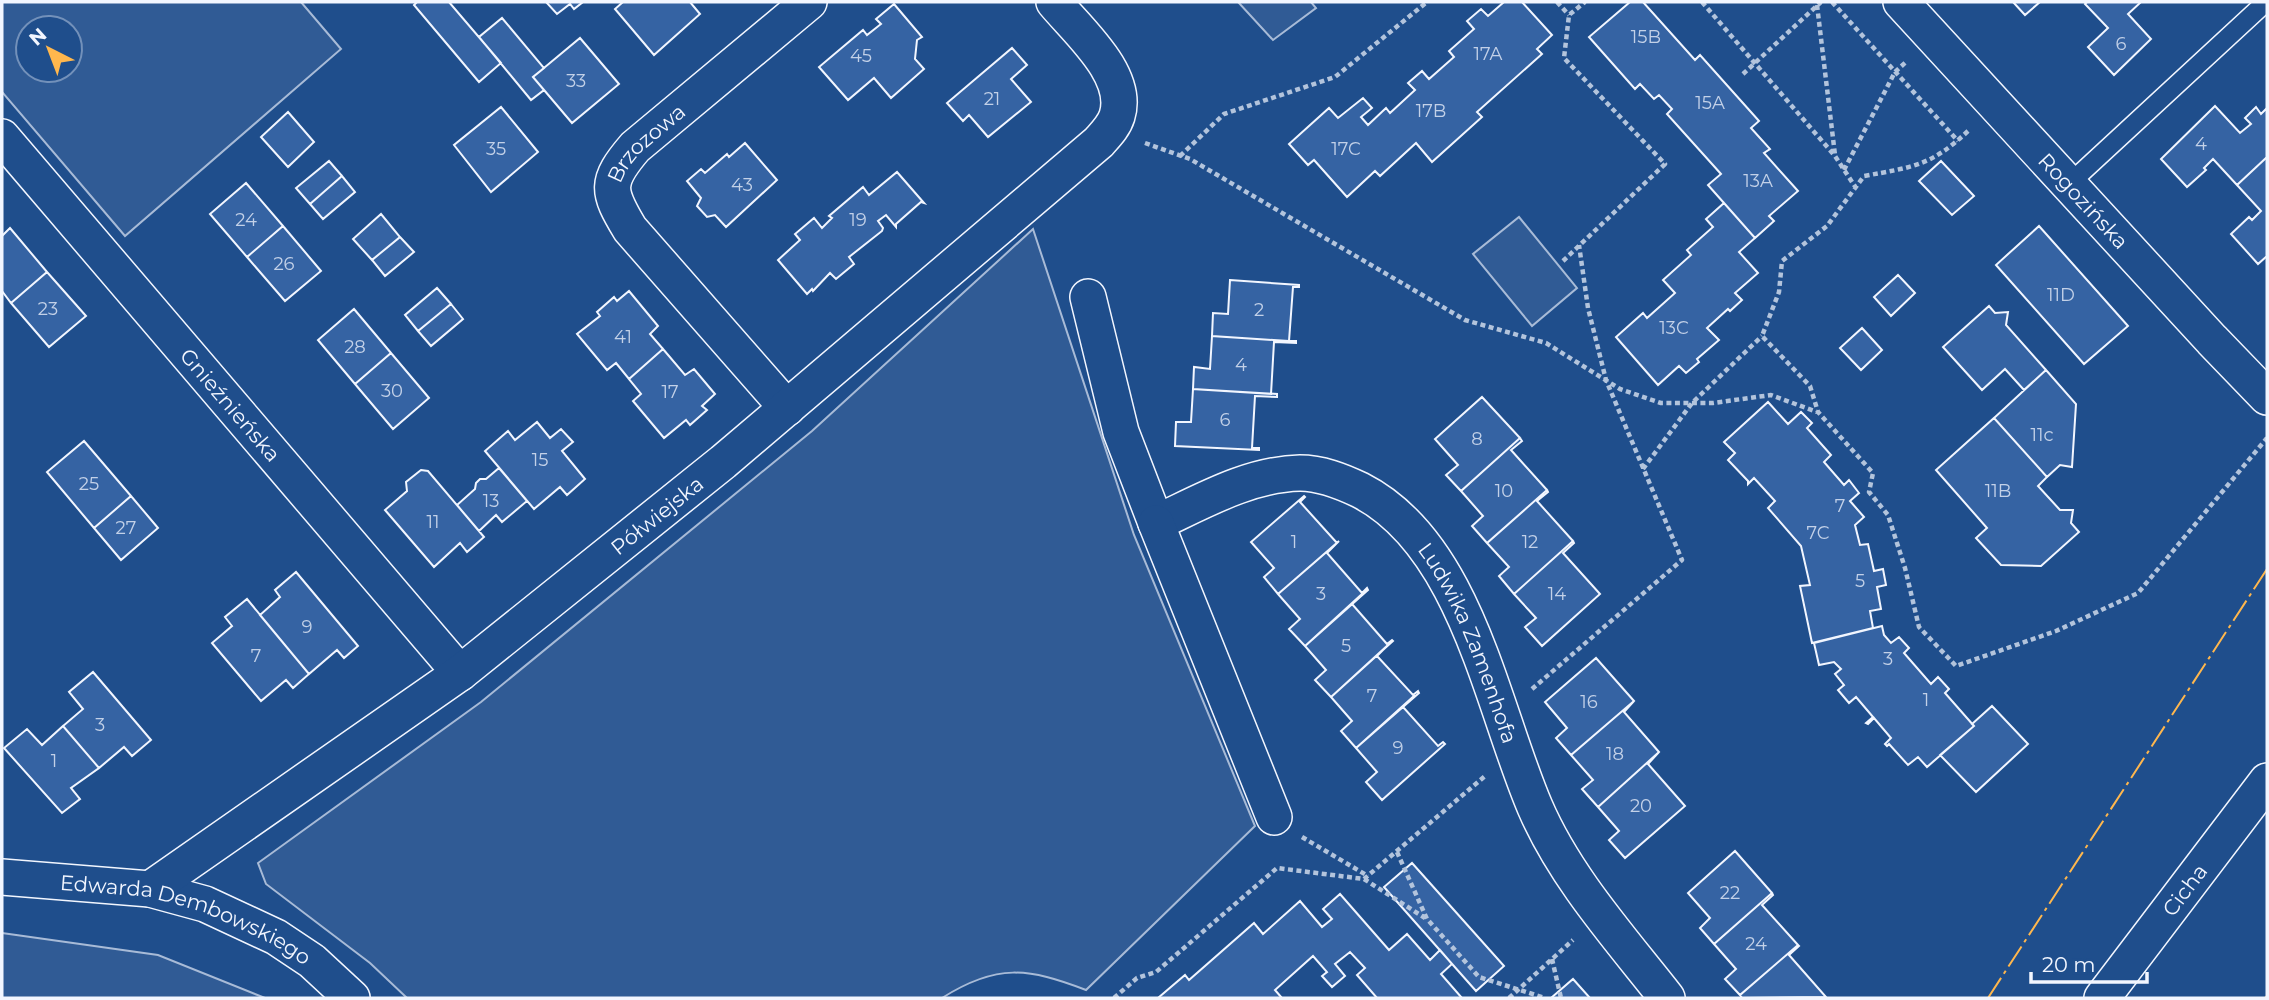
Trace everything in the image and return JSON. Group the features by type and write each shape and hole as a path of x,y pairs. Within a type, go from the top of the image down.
{"street":[{"name":"Brzozowa","path":"787,408 630,229 615,203 612,188 621,163 635,147 809,2"},
{"name":"Półwiejska","path":"150,889 460,673 622,545 787,408 1099,142 1114,125 1118,115 1120,96 1115,77 1054,2"},
{"name":"Rogozińska","path":"1904,3 2212,341 2267,397"},
{"name":"Gnieźnieńska","path":"2,137 460,673"},
{"path":"1088,297 1121,432 1273,817"},
{"name":"Ludwika Zamenhofa","path":"1156,523 1211,497 1254,481 1298,473 1331,477 1367,494 1403,521 1448,582 1468,622 1532,800 1546,829 1563,859 1602,914 1667,998"},
{"name":"Cicha","path":"2102,998 2267,780"},
{"name":"Edwarda Dembowskiego","path":"2,877 150,889 205,904 276,937 312,961 352,998"}],"lane":[{"path":"2069,184 2266,2"}],"path":[{"path":"1180,156 1224,114 1335,76 1427,2"},
{"path":"1558,2 1569,15"},
{"path":"1563,261 1665,164 1564,58 1569,15 1585,2"},
{"path":"1702,2 1835,156 1856,188"},
{"path":"1832,2 1958,141"},
{"path":"1742,74 1819,3"},
{"path":"1819,3 1835,156"},
{"path":"1844,170 1895,72 1933,37"},
{"path":"1643,469 1692,403 1762,336 1779,292 1782,261 1827,226 1864,176 1918,166 1950,149 1996,105"},
{"path":"1099,142 1150,144 1190,159 1465,320 1546,343 1620,389 1661,403 1713,403 1771,395 1818,412"},
{"path":"1503,715 1682,560 1606,380 1588,308 1579,245"},
{"path":"1762,336 1810,386 1818,412 1872,473 1869,492 1888,515 1905,568 1919,627 1956,666 2056,631 2138,593 2267,438"},
{"path":"1114,998 1136,978 1156,972 1277,868 1366,878 1515,750"},
{"path":"1273,817 1427,919 1479,977 1545,998"},
{"path":"1397,852 1427,919"},
{"path":"1509,998 1602,914"},
{"path":"1552,959 1561,998"}],"shaded area":[{"path":"2,2 301,2 341,49 125,236 2,92"},
{"path":"1238,2 1311,2 1316,8 1273,40"},
{"path":"1519,217 1577,288 1532,326 1473,254"},
{"path":"1033,229 1134,535 1255,826 1086,990 1047,977 1013,973 980,979 942,998 407,998 370,963 266,884 258,863 481,702 812,431"},
{"path":"2,933 158,955 265,998 2,998"}],"building":[{"path":"417,2 449,2 501,63 479,82 414,5"},
{"path":"546,2 583,2 574,9 570,4 557,14"},
{"path":"623,2 690,2 700,14 654,55 615,9"},
{"path":"1504,2 1522,2 1552,35 1537,49 1542,54 1477,112 1482,117 1432,162 1416,143 1380,176 1375,171 1347,197 1314,160 1308,165 1289,144 1329,108 1338,118 1363,98 1372,108 1361,117 1368,125 1386,108 1390,113 1415,90 1408,83 1422,71 1429,79 1454,57 1449,51 1474,29 1467,21 1481,9 1488,16"},
{"path":"1630,2 1643,2 1695,60 1700,55 1759,121 1751,128 1770,149 1764,153 1798,191 1769,216 1774,221 1755,238 1708,185 1721,174 1667,114 1672,109 1659,95 1654,99 1640,84 1635,89 1589,37"},
{"path":"2013,2 2040,2 2025,15"},
{"path":"2141,2 2128,14 2151,39 2114,75 2088,47 2108,28 2085,4"},
{"path":"894,4 922,37 917,40 915,59 924,69 891,98 874,78 848,100 819,67 863,30 867,35 881,24 876,19"},
{"path":"502,18 544,68 533,77 544,90 531,100 479,37"},
{"path":"580,38 619,84 572,123 533,77"},
{"path":"1012,48 1027,65 1011,79 1031,102 988,137 969,115 963,121 947,103"},
{"path":"2215,106 2240,133 2251,124 2245,118 2256,107 2261,114 2267,108 2267,157 2237,185 2213,159 2204,168 2206,170 2187,187 2161,159"},
{"path":"501,107 538,152 491,192 454,145"},
{"path":"288,112 314,142 288,167 261,137"},
{"path":"745,143 777,180 726,227 715,215 707,217 697,206 701,198 687,181 701,169 705,173"},
{"path":"2267,157 2267,256 2258,264 2231,234 2249,217 2252,220 2261,211 2237,185"},
{"path":"329,161 342,176 310,204 296,188"},
{"path":"1941,161 1974,196 1952,215 1919,181"},
{"path":"897,172 924,203 921,202 896,224 896,227 886,215 878,221 882,231 849,257 854,264 836,279 830,273 807,294 778,260 800,240 795,234 814,218 822,228 832,218 829,216 863,187 869,195"},
{"path":"342,176 355,192 323,219 310,204"},
{"path":"246,183 283,226 247,257 210,214"},
{"path":"1724,203 1755,238 1739,252 1758,273 1735,293 1742,300 1707,328 1719,340 1697,359 1699,362 1686,373 1679,366 1658,385 1616,337 1643,313 1647,318 1675,293 1663,280 1691,255 1687,250 1713,227 1706,219"},
{"path":"381,214 400,237 372,260 353,239"},
{"path":"283,226 321,271 285,301 247,257"},
{"path":"2039,226 2128,326 2084,364 1996,265"},
{"path":"10,228 47,272 11,303 2,291 2,236"},
{"path":"400,237 414,252 385,276 372,260"},
{"path":"47,272 86,316 49,347 11,303"},
{"path":"1898,275 1915,293 1891,316 1874,297"},
{"path":"1230,280 1299,285 1293,287 1289,341 1212,336 1213,313 1228,314"},
{"path":"437,288 451,304 418,331 405,315"},
{"path":"629,291 658,326 650,334 663,349 629,379 616,363 607,370 577,334 600,316 597,312 614,297 617,301"},
{"path":"451,304 463,319 431,346 418,331"},
{"path":"1989,306 1995,313 2008,312 2006,325 2046,370 2024,390 2005,369 1982,390 1943,347"},
{"path":"354,309 391,353 355,384 318,340"},
{"path":"1862,328 1882,350 1861,370 1840,348"},
{"path":"1212,336 1296,343 1274,342 1271,394 1193,389 1194,367 1210,369"},
{"path":"663,349 685,375 694,369 715,394 702,406 707,410 690,425 686,420 664,438 633,401 641,394 629,379"},
{"path":"391,353 429,398 393,429 355,384"},
{"path":"2046,370 2076,404 2072,467 2060,465 2047,477 1994,418"},
{"path":"1193,389 1277,394 1277,397 1255,396 1252,448 1259,450 1175,446 1176,422 1191,422"},
{"path":"1482,397 1520,438 1461,491 1446,475 1458,465 1435,439"},
{"path":"1768,402 1788,424 1801,412 1812,423 1807,428 1831,455 1824,462 1844,485 1849,480 1859,493 1850,501 1864,517 1855,525 1860,545 1868,544 1874,571 1883,569 1886,585 1877,587 1881,609 1870,611 1873,628 1812,643 1800,586 1810,585 1801,546 1768,508 1775,501 1754,478 1748,484 1728,460 1735,453 1724,442"},
{"path":"1994,418 2047,477 2038,486 2060,510 2073,510 2071,523 2079,532 2041,566 2001,565 1976,538 1987,528 1936,470"},
{"path":"537,422 550,438 561,429 573,442 562,451 585,479 567,495 560,487 534,509 485,451 508,431 515,440"},
{"path":"1520,438 1522,441 1511,450 1547,490 1487,543 1472,526 1483,516 1461,491"},
{"path":"84,441 131,496 94,528 47,472"},
{"path":"499,468 527,501 502,522 496,515 479,531 457,505 475,489 480,479 486,479"},
{"path":"421,470 428,471 484,537 467,552 460,543 434,567 385,510 407,491 406,482"},
{"path":"1547,490 1537,501 1573,541 1514,594 1499,576 1509,567 1487,543"},
{"path":"131,496 158,528 121,560 94,528"},
{"path":"1304,496 1300,502 1337,543 1278,594 1264,577 1274,568 1251,542"},
{"path":"1339,541 1327,553 1362,593 1367,588 1368,590 1305,646 1289,629 1300,619 1278,594"},
{"path":"1573,541 1563,553 1600,594 1542,646 1525,627 1536,618 1514,594"},
{"path":"296,572 358,646 344,658 337,650 309,674 260,615 280,597 275,590"},
{"path":"1363,593 1352,604 1387,644 1393,641 1331,697 1315,680 1326,670 1305,646"},
{"path":"247,599 309,674 293,688 286,680 261,701 212,643 232,626 225,617"},
{"path":"1882,626 1884,635 1891,643 1899,637 1909,648 1904,653 1931,684 1938,677 1949,689 1945,693 1974,726 1927,767 1918,757 1908,765 1889,744 1885,744 1891,738 1874,718 1866,723 1873,717 1856,697 1849,703 1838,690 1844,685 1835,674 1841,669 1834,662 1819,665 1814,643"},
{"path":"1389,644 1377,656 1413,695 1418,691 1419,693 1356,748 1341,731 1352,721 1331,697"},
{"path":"1596,658 1634,701 1571,755 1556,738 1567,728 1545,702"},
{"path":"93,672 151,740 132,756 124,747 99,768 63,726 83,709 69,692"},
{"path":"1415,695 1403,707 1438,746 1443,742 1445,744 1382,800 1366,782 1377,772 1356,748"},
{"path":"1634,701 1624,712 1659,752 1598,807 1582,789 1593,780 1571,755"},
{"path":"1992,706 2028,744 1976,792 1940,755 1974,726 1972,724"},
{"path":"63,726 99,768 71,788 80,799 62,813 4,748 27,729 42,745"},
{"path":"1659,752 1648,764 1685,806 1625,858 1609,840 1619,831 1598,807"},
{"path":"1735,851 1772,893 1714,944 1700,928 1710,918 1688,893"},
{"path":"1412,863 1504,966 1476,991 1384,887"},
{"path":"1772,893 1762,905 1798,945 1740,995 1725,979 1736,969 1714,944"},
{"path":"1340,894 1389,950 1407,934 1430,960 1440,950 1452,964 1441,974 1462,998 1377,998 1357,975 1365,968 1350,952 1335,964 1345,976 1332,987 1322,976 1327,972 1313,956 1275,990 1282,998 1158,998 1185,975 1189,980 1254,923 1263,934 1300,901 1322,927 1332,919 1323,909"},
{"path":"1798,945 1789,955 1826,997 1742,998 1740,995"},
{"path":"1573,979 1590,998 1551,998"}],"power":[{"path":"1988,998 2267,569"}]}
